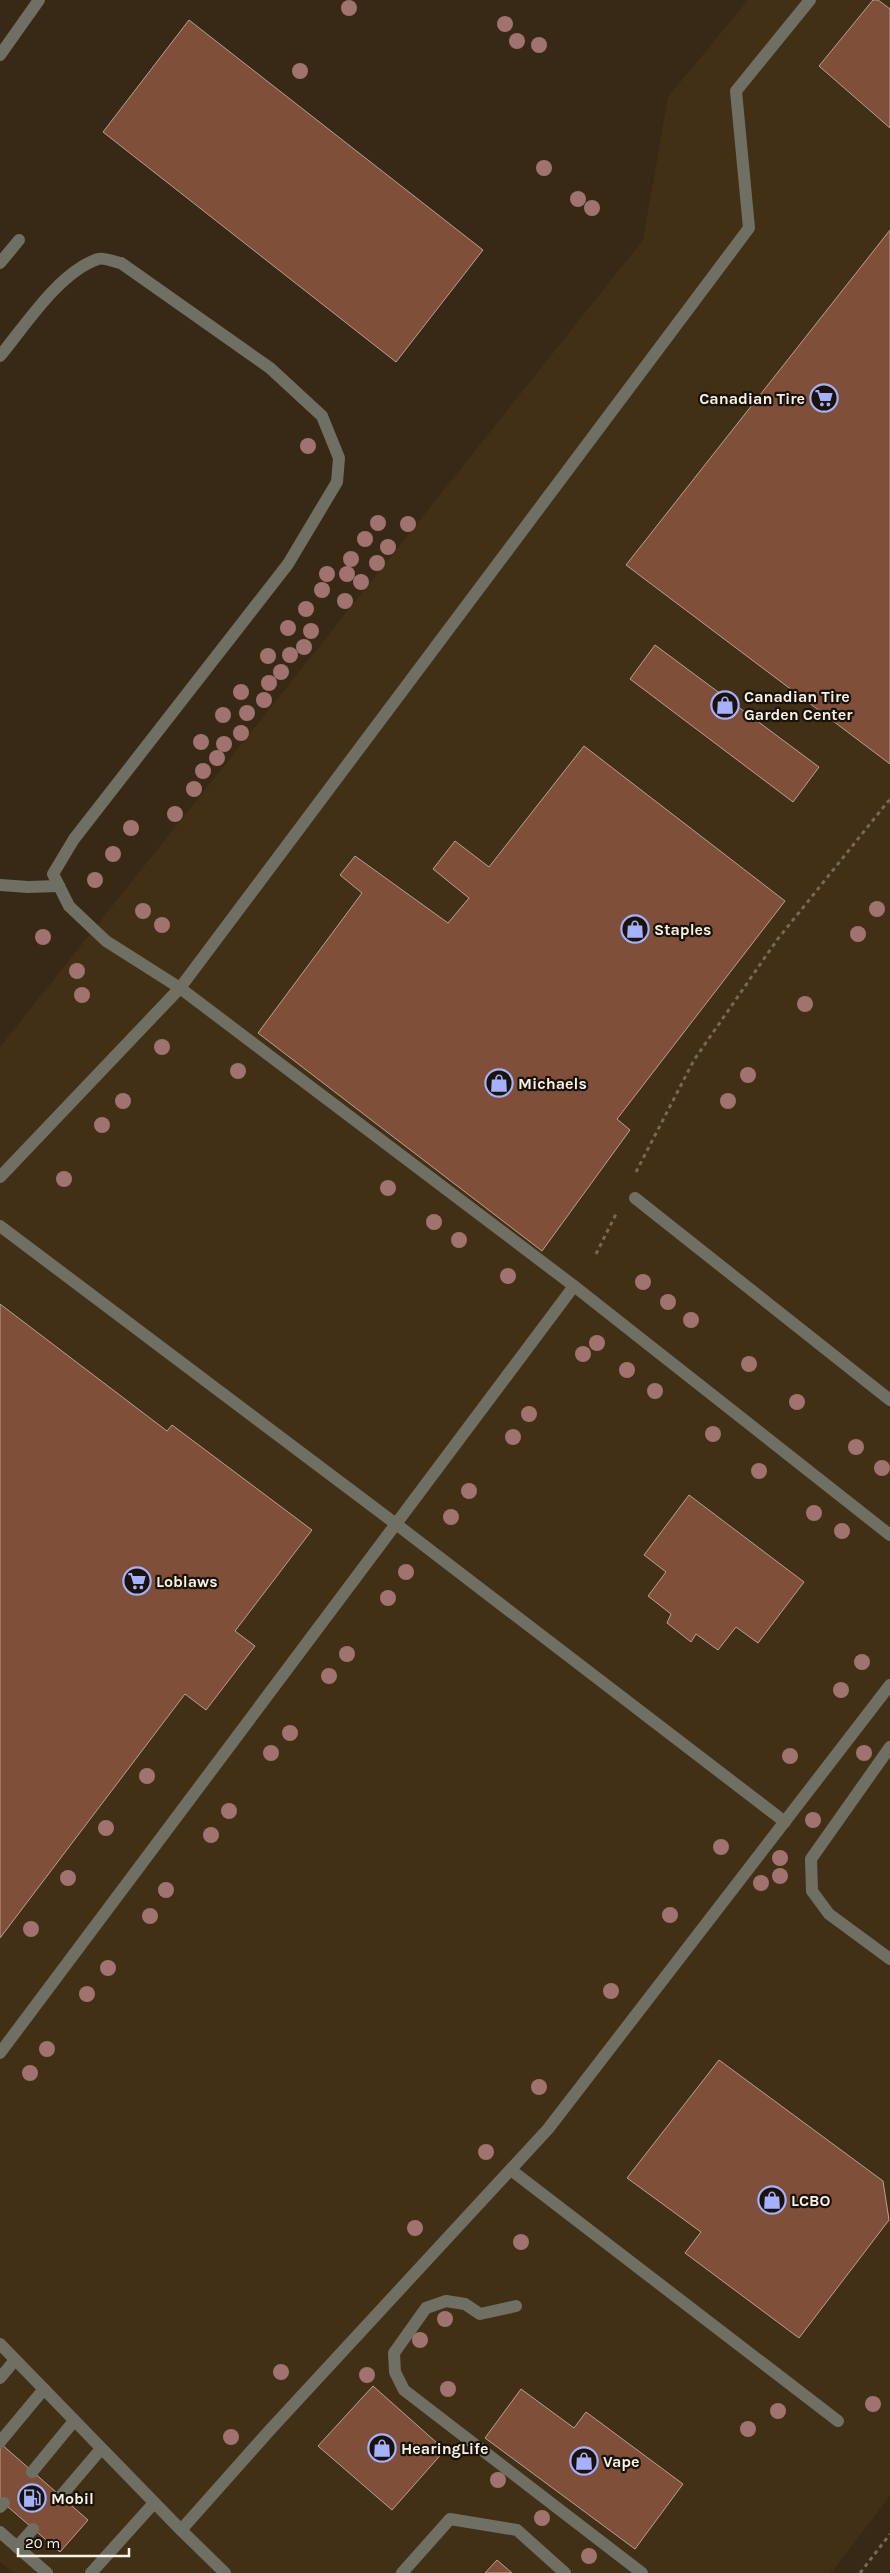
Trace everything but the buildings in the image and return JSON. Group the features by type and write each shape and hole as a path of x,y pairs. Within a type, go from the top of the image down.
{"lane":[{"path":"0,55 39,0"},
{"path":"0,1177 180,988 749,228 736,91 810,0"},
{"path":"0,263 19,240"},
{"path":"0,356 57,287 79,269 100,258 121,263 270,368 322,416 338,458 337,482 288,564 74,839 53,874 69,906 106,942 180,988 574,1286 890,1535"},
{"path":"0,885 59,886"},
{"path":"635,1198 890,1400"},
{"path":"0,1226 396,1524 785,1822"},
{"path":"0,2053 574,1286"},
{"path":"181,2530 470,2212 548,2129 890,1685"},
{"path":"890,1747 811,1859 812,1891 829,1914 890,1959"},
{"path":"511,2170 838,2421"},
{"path":"516,2306 480,2314 465,2304 446,2301 426,2308 394,2353 395,2372 404,2390 642,2573"},
{"path":"0,2344 154,2503 225,2573"},
{"path":"0,2378 16,2360"},
{"path":"0,2442 44,2389"},
{"path":"32,2472 74,2421"},
{"path":"61,2496 101,2449"},
{"path":"91,2573 154,2503"},
{"path":"402,2573 450,2519 517,2530 565,2573"},
{"path":"17,2547 33,2530"},
{"path":"0,2532 48,2573"}],"path":[{"path":"635,1174 694,1060 777,940 890,799"},
{"path":"596,1254 618,1209"},
{"path":"860,2573 890,2534"}],"shaded area":[{"path":"748,0 890,0 890,2496 831,2573 14,2573 0,2562 0,1047 643,240 668,97"}],"place":[{"name":"Canadian Tire","path":"824,398"},
{"name":"Canadian Tire Garden Center","path":"725,705"},
{"name":"Staples","path":"635,929"},
{"name":"Michaels","path":"499,1083"},
{"name":"Loblaws","path":"137,1581"},
{"name":"LCBO","path":"772,2200"},
{"name":"HearingLife","path":"382,2448"},
{"name":"Vape","path":"584,2461"},
{"name":"Mobil","path":"32,2498"}]}
